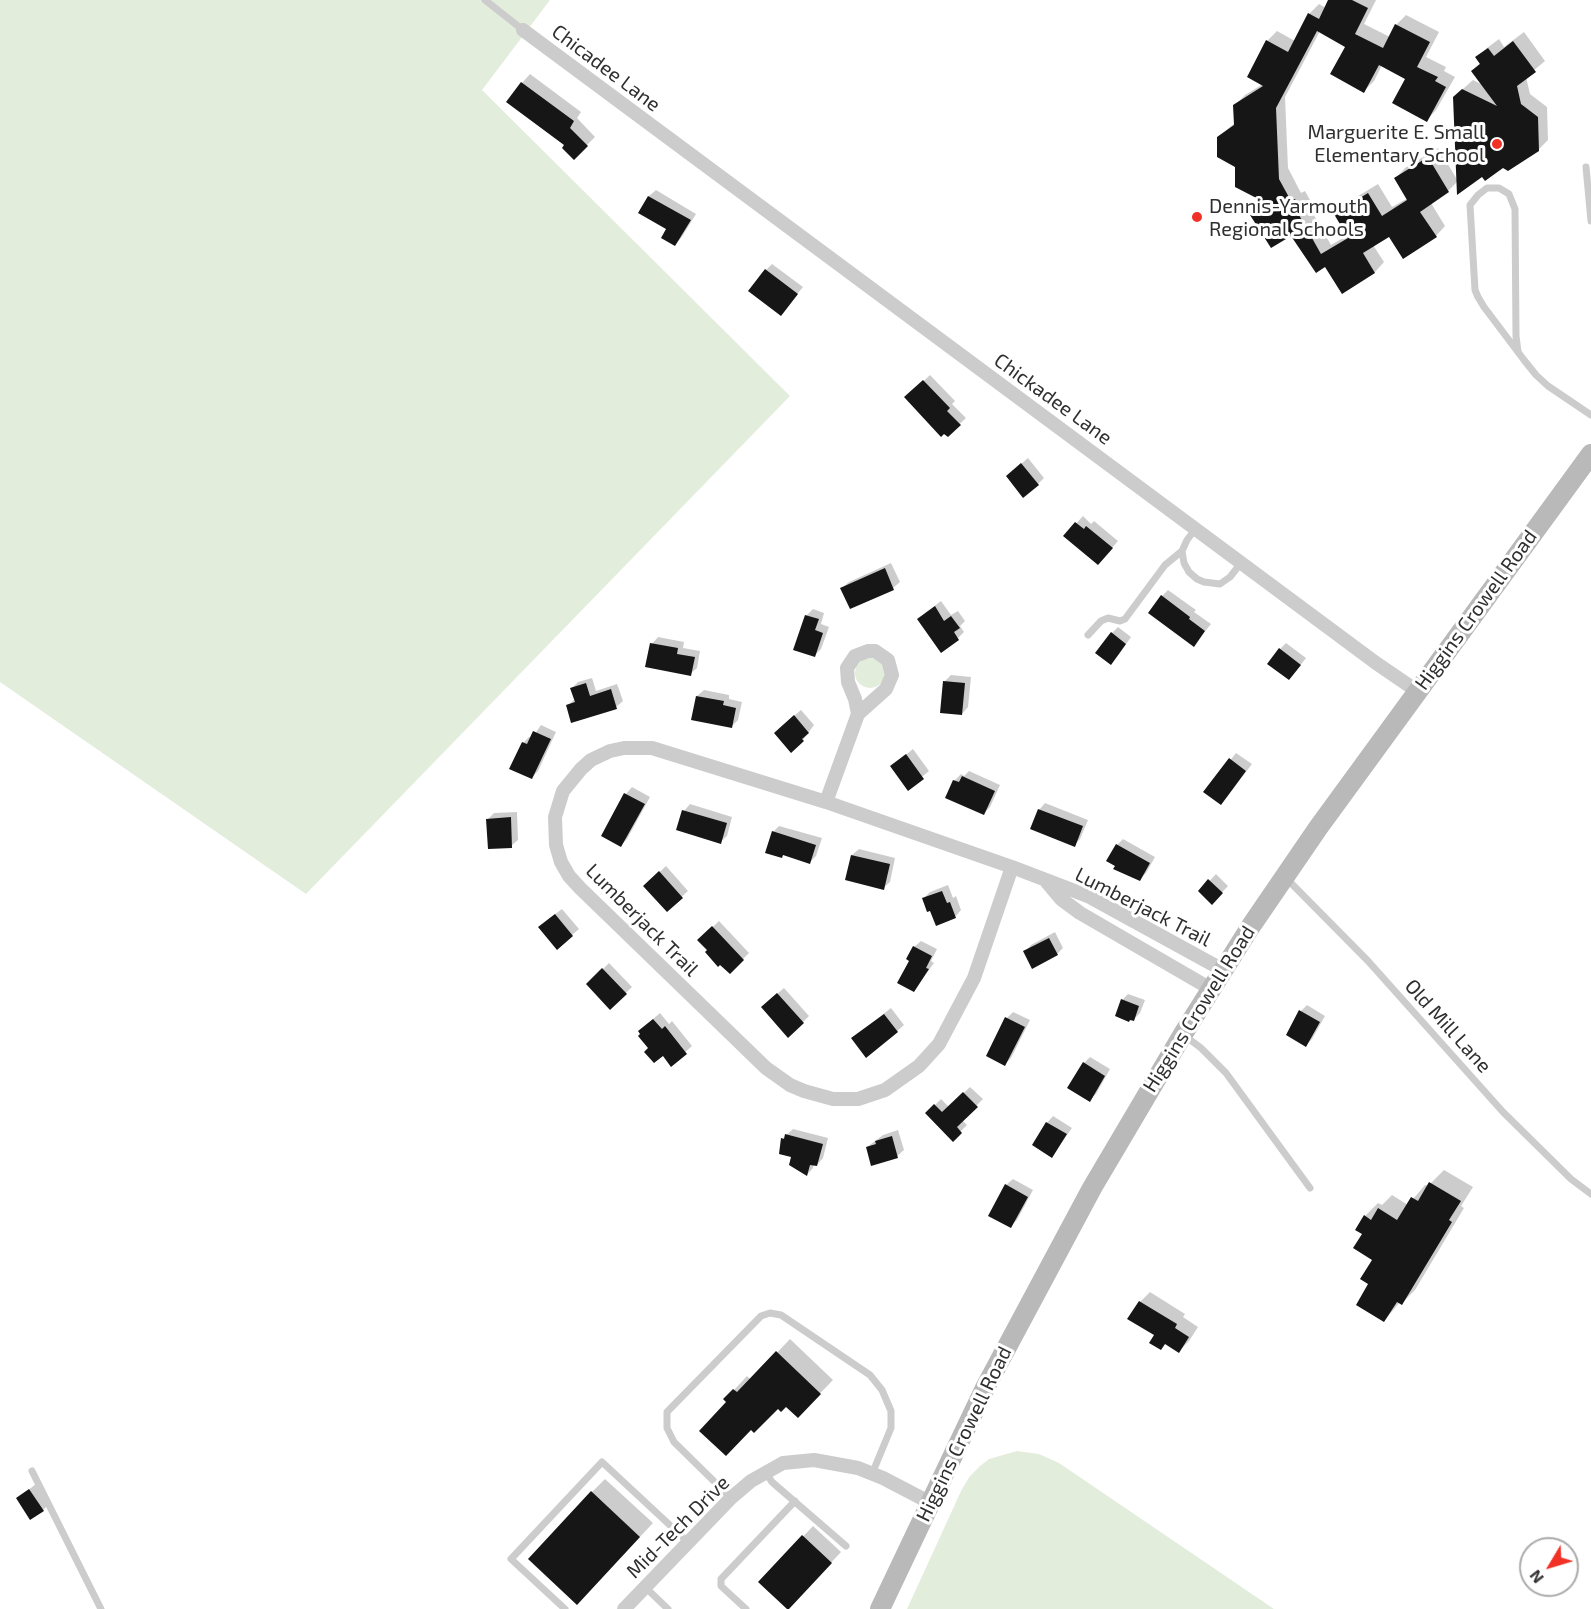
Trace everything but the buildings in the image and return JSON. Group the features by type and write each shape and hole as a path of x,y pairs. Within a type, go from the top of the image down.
{"main road":[{"name":"Higgins Crowell Road","path":"880,1609 985,1388 1072,1224 1222,970 1284,877 1417,691 1591,454"}],"street":[{"name":"Chicadee Lane","path":"522,30 666,137"},
{"name":"Chickadee Lane","path":"666,137 1376,663 1417,691"},
{"path":"826,802 858,714 891,682 891,667 888,660 875,651 861,652 850,661 847,668 848,682 858,714"},
{"name":"Lumberjack Trail","path":"1012,867 974,978 939,1044 920,1066 898,1081 871,1095 847,1100 818,1096 790,1085 757,1060 569,876 561,862 556,845 554,824 563,791 581,768 591,760 610,751 636,747 668,752 826,802 1012,867 1090,897 1222,970"},
{"name":"Lumberjack Trail","path":"1044,880 1061,898 1080,912 1211,989"},
{"path":"1140,947 1149,930"},
{"name":"Mid-Tech Drive","path":"624,1609 731,1498 751,1482 783,1463 814,1460 839,1463 872,1474 929,1502"}],"lane":[{"path":"485,0 522,30"},
{"path":"1586,167 1591,221"},
{"path":"1518,352 1515,208 1509,194 1499,188 1487,188 1470,206 1475,290 1484,307 1518,352 1536,375 1548,386 1591,415"},
{"path":"1088,634 1101,621 1108,618 1120,621 1125,619 1165,565 1182,551 1196,528"},
{"path":"1182,551 1189,572 1204,582 1220,584 1226,581 1241,563"},
{"name":"Old Mill Lane","path":"1284,877 1368,961 1503,1112 1571,1179 1591,1194"},
{"path":"1183,1034 1208,1054 1226,1073 1310,1188"},
{"path":"731,1498 674,1443 667,1428 667,1412 761,1316 770,1313 780,1315 870,1375 882,1390 891,1411 891,1428 872,1474"},
{"path":"565,1609 512,1559 602,1462 688,1542"},
{"path":"32,1471 101,1609"},
{"path":"766,1473 772,1482 846,1546"},
{"path":"746,1609 721,1586 721,1579 795,1502"},
{"path":"645,1587 668,1609"}],"green space":[{"path":"0,0 550,0 482,90 790,396 306,894 0,682"},
{"path":"870,658 876,659 884,667 884,679 876,687 870,688 864,687 856,679 855,673 856,667 864,659"},
{"path":"1017,1451 1039,1454 1059,1463 1274,1609 907,1609 970,1476 989,1459"}],"place":[{"name":"Marguerite E. Small Elementary School","path":"1497,144"},
{"name":"Dennis-Yarmouth Regional Schools","path":"1197,217"}]}
